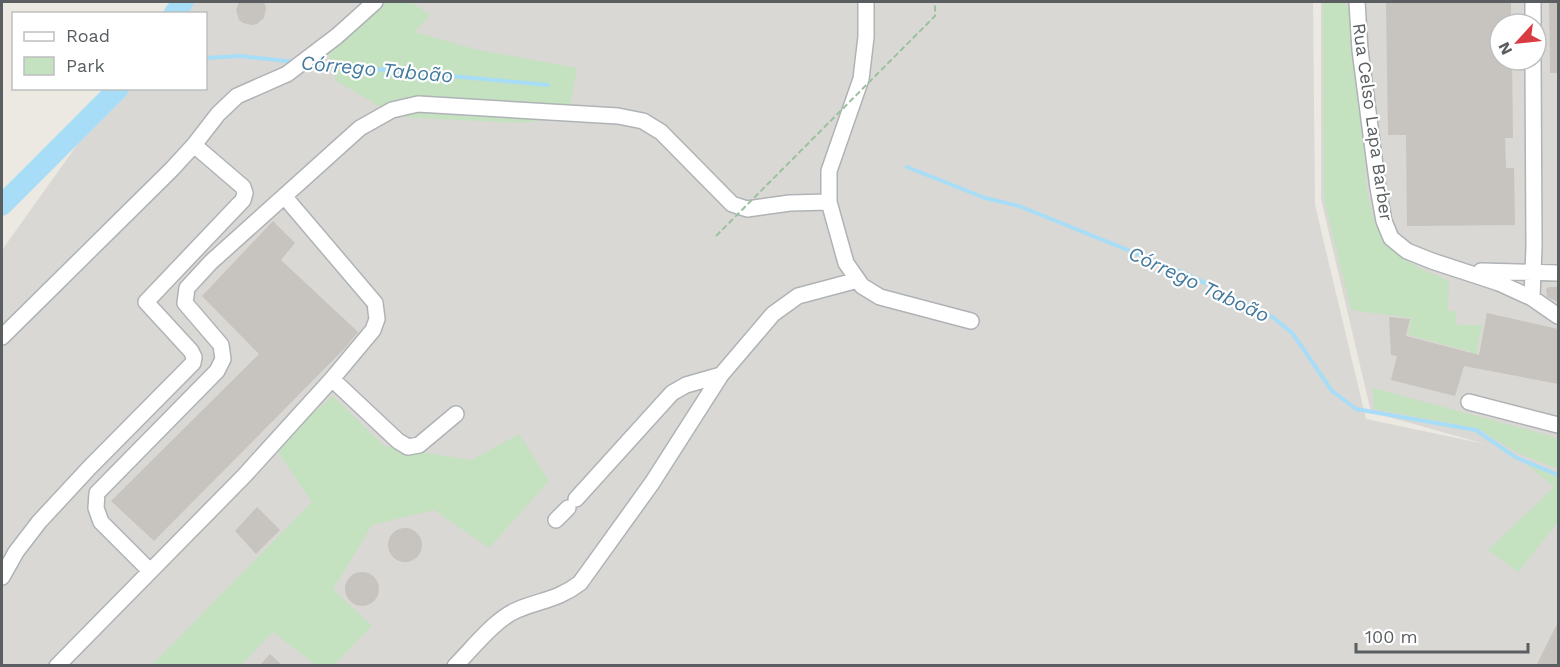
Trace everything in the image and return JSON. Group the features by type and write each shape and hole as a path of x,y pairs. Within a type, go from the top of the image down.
{"lane":[{"path":"2,336 118,224 194,145 218,114 237,96 287,74 318,51 375,2"},
{"path":"866,2 866,37 861,79 829,171 829,202 846,263 862,286 880,297 971,321"},
{"name":"Rua Celso Lapa Barber","path":"1357,2 1360,50 1384,221 1391,238 1407,251 1499,283 1532,298 1558,316"},
{"path":"1532,298 1533,72"},
{"path":"150,571 101,522 96,508 97,493 217,371 223,359 221,345 185,303 187,288 211,262 360,128 392,110 418,104 618,116 643,121 661,132 732,204 747,209 790,203 829,202"},
{"path":"2,577 16,552 51,508 193,363 194,357 191,351 146,302 243,201 245,193 243,187 194,145"},
{"path":"57,666 244,476 332,380 373,330 377,319 375,303 284,196"},
{"name":"Rua Celso Lapa Barber","path":"1459,270 1558,273"},
{"path":"454,666 503,618 517,610 567,593 580,583 652,483 721,375 773,314 798,296 858,280"},
{"path":"556,520 672,393 686,385 721,375"},
{"path":"332,380 398,441 408,447 419,445 456,414"},
{"path":"1469,402 1558,425"}],"path":[{"path":"716,236 935,16 935,2"}],"shaded area":[{"path":"179,2 1313,2 1315,205 1366,419 1485,444 1371,412 1321,199 1321,2 1558,2 1558,665 2,666 2,250 116,90 207,90 207,12 172,12"}],"green space":[{"path":"387,2 411,2 430,15 415,32 474,49 577,68 568,117 522,123 398,117 336,81 328,53"},
{"path":"1323,2 1344,2 1350,8 1356,86 1364,96 1367,184 1377,226 1388,244 1403,258 1449,281 1448,311 1455,311 1457,325 1482,325 1474,363 1467,361 1469,351 1408,335 1411,318 1351,310 1324,198"},
{"path":"1373,388 1558,438 1558,469 1518,453 1477,428 1374,409"},
{"path":"333,396 384,446 471,460 519,434 549,481 489,548 434,510 372,525 333,589 372,626 334,665 316,665 273,632 241,665 151,666 312,502 274,447"},
{"path":"1525,463 1558,478 1558,522 1518,572 1488,550 1554,487"}],"building":[{"path":"239,2 264,2 266,8 264,18 257,24 243,23 239,20 236,10"},
{"path":"1386,2 1511,2 1511,12 1488,12 1488,72 1512,72 1513,138 1505,138 1506,168 1514,168 1515,225 1407,226 1406,135 1388,135"},
{"path":"1549,2 1558,2 1558,73 1550,73"},
{"path":"273,221 295,243 281,260 358,332 345,348 154,541 111,501 259,354 202,296"},
{"path":"1558,287 1558,302 1547,297 1546,289"},
{"path":"1487,313 1558,329 1558,384 1464,366 1455,396 1391,380 1397,356 1391,355 1389,317 1410,319 1406,336 1479,355"},
{"path":"257,507 280,530 256,554 235,531"},
{"path":"405,528 417,533 422,545 417,557 405,562 393,557 388,545 393,533"},
{"path":"362,572 374,577 379,589 374,601 362,606 350,601 345,589 350,577"},
{"path":"1558,622 1558,666 1536,666"},
{"path":"270,654 283,666 259,666"}],"waterway":[{"path":"176,12 183,2"},
{"name":"Córrego Taboão","path":"207,58 240,56 296,62"},
{"name":"Córrego Taboão","path":"310,63 548,85"},
{"path":"2,205 117,90"},
{"name":"Córrego Taboão","path":"907,167 985,198 1019,206 1187,274 1274,318 1293,334 1332,391 1356,409 1476,430 1515,457 1558,475"}]}
